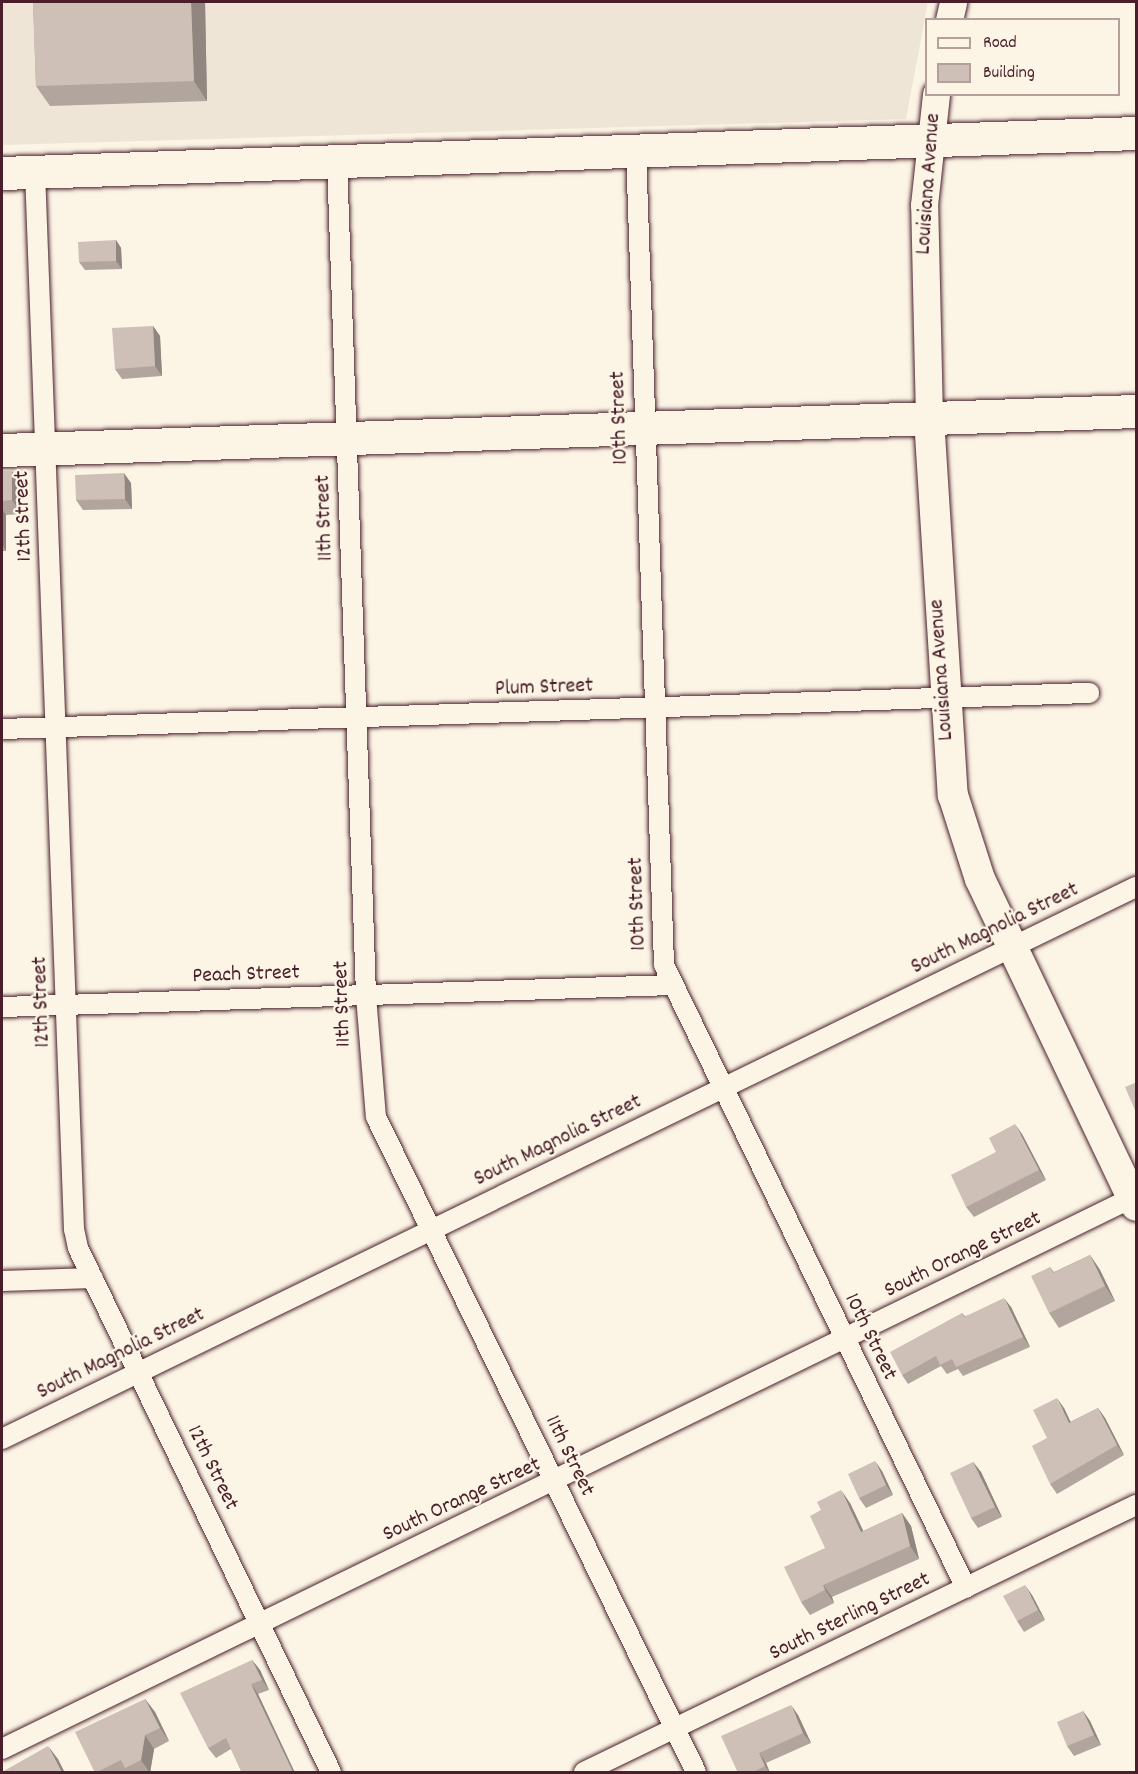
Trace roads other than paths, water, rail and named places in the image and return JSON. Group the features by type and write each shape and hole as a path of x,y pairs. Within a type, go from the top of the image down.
{"highway":[{"path":"2,173 1137,133"},
{"path":"2,450 1137,411"}],"main road":[{"path":"949,18 953,2"},
{"name":"Louisiana Avenue","path":"936,96 931,141 923,294 943,695 957,806 980,879 1135,1200"}],"street":[{"name":"10th Street","path":"636,150 663,942 672,985 720,1089 966,1588"},
{"name":"11th Street","path":"338,160 366,996 376,1117 696,1773"},
{"name":"12th Street","path":"35,171 74,1229 93,1278 331,1773"},
{"name":"Plum Street","path":"2,729 656,708 943,695 1089,693"},
{"name":"South Magnolia Street","path":"2,1439 1137,887"},
{"name":"Peach Street","path":"2,1007 672,985"},
{"name":"South Orange Street","path":"2,1749 260,1622 556,1482 844,1339 1135,1200"},
{"path":"2,1281 93,1278"},
{"name":"South Sterling Street","path":"584,1773 1137,1506"}]}
